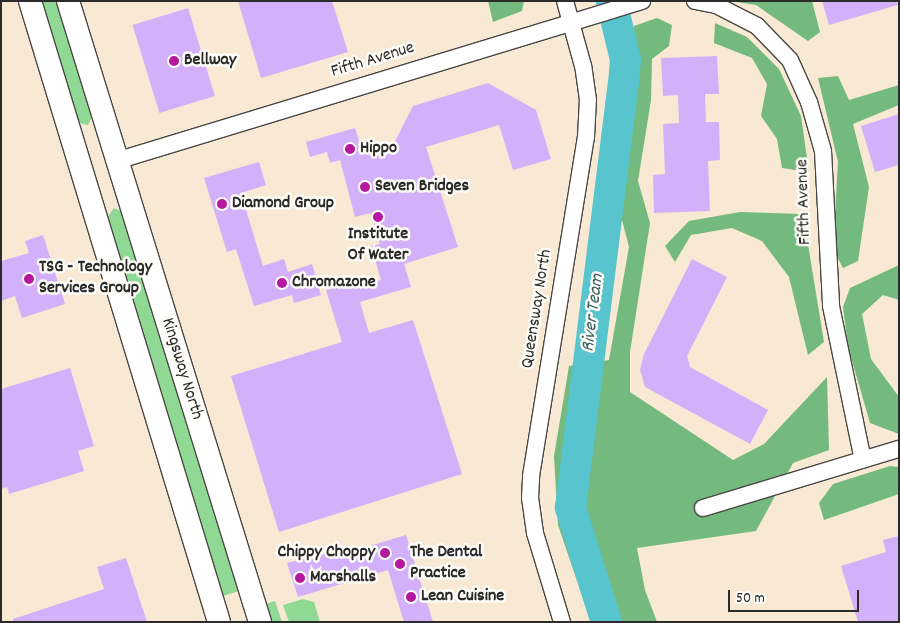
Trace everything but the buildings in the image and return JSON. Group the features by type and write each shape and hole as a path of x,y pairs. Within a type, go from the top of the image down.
{"street":[{"path":"30,1 219,622"},
{"name":"Kingsway North","path":"68,1 116,162 260,622"},
{"name":"Queensway North","path":"562,622 535,533 530,498 533,466 586,137 588,100 571,20 565,1"},
{"name":"Fifth Avenue","path":"696,1 716,5 757,26 790,60 809,102 823,151 831,306 863,460"},
{"name":"Fifth Avenue","path":"116,162 571,20 639,2"},
{"path":"82,172 116,162"},
{"path":"703,508 899,449"}],"green space":[{"path":"42,1 56,1 92,117 88,125 79,123"},
{"path":"488,1 524,1 522,11 493,22"},
{"path":"730,1 812,1 820,32 808,41 756,5"},
{"path":"657,18 672,25 669,46 652,59 651,100 638,181 650,223 630,352 630,392 733,460 764,444 827,377 829,450 793,463 756,531 637,548 645,590 657,622 591,622 558,525 554,456 569,366 609,360 629,247 619,208 634,26"},
{"path":"715,23 747,37 779,69 801,116 809,172 782,168 777,139 761,116 767,84 752,58 714,43"},
{"path":"838,76 849,100 899,85 899,105 853,124 869,187 858,261 843,268 833,249 838,162 818,78"},
{"path":"114,208 124,212 239,591 223,596 106,219"},
{"path":"740,212 803,214 824,342 808,355 789,277 762,241 732,228 691,235 675,262 665,246 689,221"},
{"path":"899,265 899,300 883,295 862,314 871,359 899,397 899,434 870,423 848,347 843,307 850,288"},
{"path":"890,466 899,467 899,494 824,520 819,503 833,484"},
{"path":"303,599 314,602 320,622 289,622 283,605"},
{"path":"275,601 282,622 272,622 266,604"}],"waterway":[{"name":"River Team","path":"606,622 570,507 624,73 625,59 611,1"}],"place":[{"name":"Bellway","path":"174,61"},
{"name":"Hippo","path":"350,149"},
{"name":"Seven Bridges","path":"365,187"},
{"name":"Diamond Group","path":"222,204"},
{"name":"Institute Of Water","path":"378,217"},
{"name":"TSG - Technology Services Group","path":"29,279"},
{"name":"Chromazone","path":"282,283"},
{"name":"Chippy Choppy","path":"385,553"},
{"name":"The Dental Practice","path":"400,564"},
{"name":"Marshalls","path":"300,578"},
{"name":"Lean Cuisine","path":"411,597"}]}
